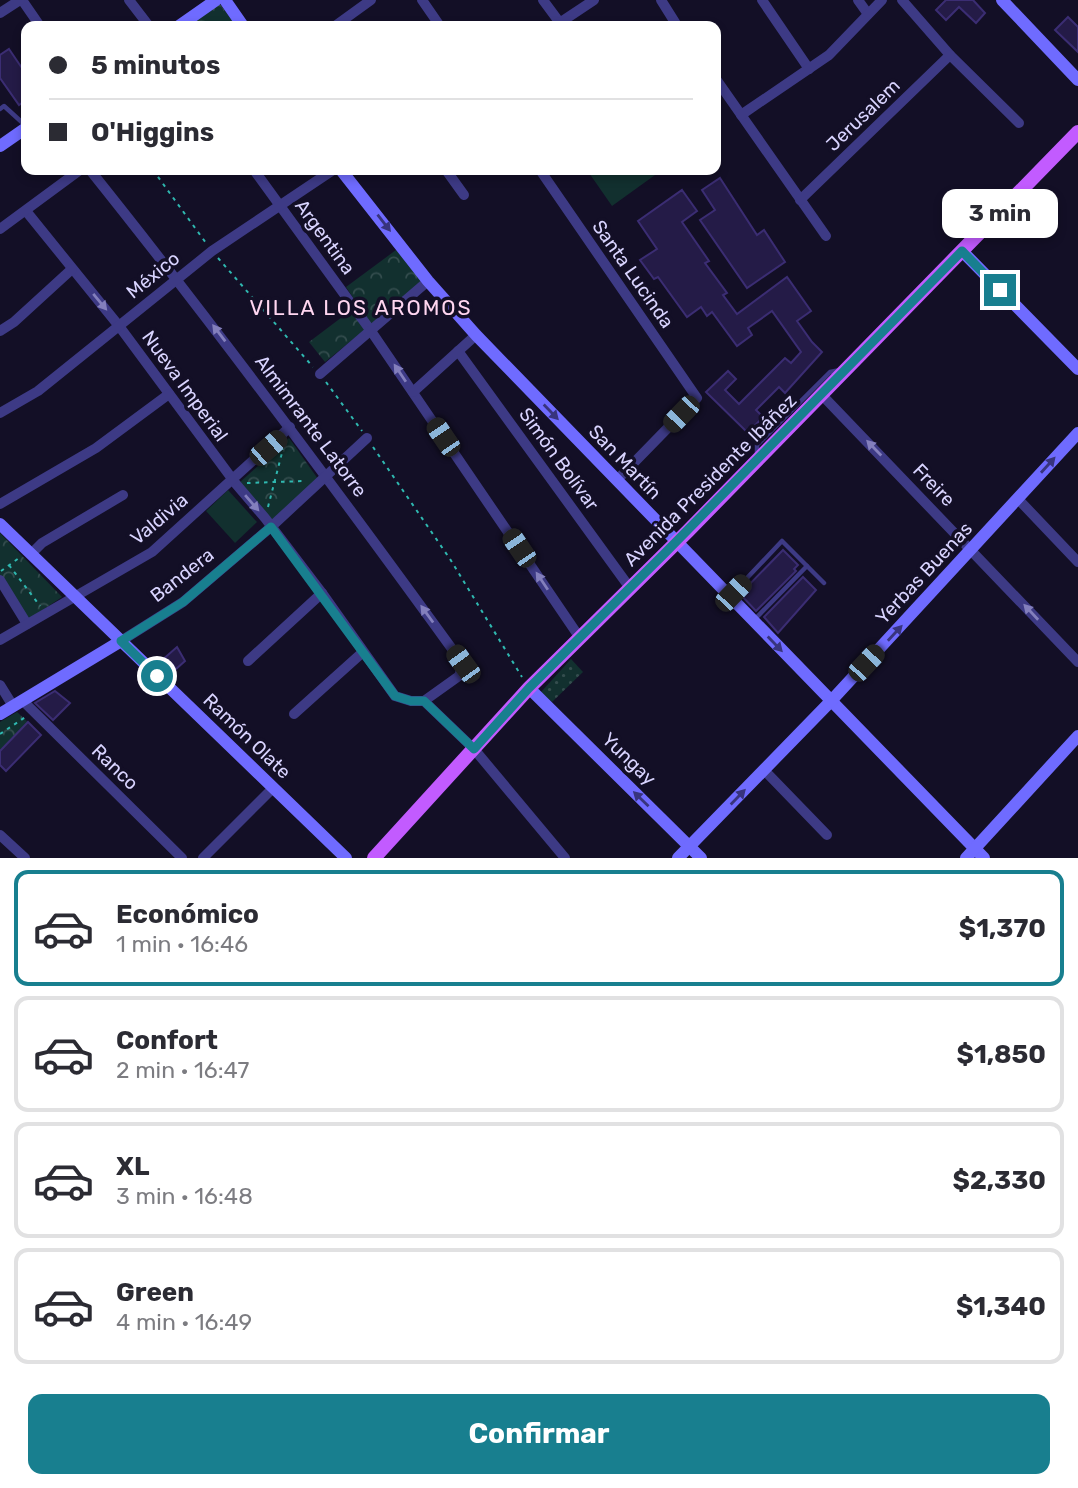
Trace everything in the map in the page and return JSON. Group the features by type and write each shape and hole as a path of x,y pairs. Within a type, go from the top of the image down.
{"main road":[{"name":"Avenida Presidente Ibáñez","path":"374,858 529,688 631,588 1078,132"}],"street":[{"path":"0,13 21,0 36,21"},
{"path":"129,0 145,21"},
{"path":"186,21 216,0"},
{"path":"225,0 238,21"},
{"path":"342,21 371,0"},
{"path":"422,0 437,21"},
{"path":"543,0 555,21"},
{"path":"563,21 594,0"},
{"path":"661,0 674,21"},
{"path":"762,0 809,69"},
{"path":"858,0 868,14"},
{"path":"741,115 830,55 882,0"},
{"path":"902,0 950,55 1019,123"},
{"path":"1002,0 1078,80"},
{"name":"Jerusalem","path":"800,200 950,55"},
{"path":"721,86 826,236"},
{"path":"0,146 21,131"},
{"path":"0,229 73,175"},
{"name":"Almimrante Latorre","path":"94,175 177,278 290,427 321,478 463,664 459,676 424,701"},
{"name":"Argentina","path":"258,175 371,331 580,638"},
{"name":"México","path":"0,412 38,391 212,251 325,175"},
{"name":"San Martín","path":"345,175 428,281 476,335 831,701 975,855"},
{"path":"450,175 464,195"},
{"name":"Santa Lucinda","path":"543,175 696,398 617,480"},
{"name":"Nueva Imperial","path":"26,211 119,326 269,522 395,696 411,701 424,701"},
{"path":"962,251 1078,369"},
{"path":"0,331 14,322 72,269"},
{"path":"320,374 428,281"},
{"path":"413,393 476,335"},
{"name":"Simón Bolívar","path":"458,351 631,588"},
{"path":"0,504 96,448 169,394"},
{"name":"Freire","path":"821,394 1078,662"},
{"name":"Valdivia","path":"0,640 152,552 236,482 290,427"},
{"name":"Yerbas Buenas","path":"678,858 831,701 1078,433"},
{"name":"Bandera","path":"0,714 183,602 269,522 367,438"},
{"path":"29,552 123,495"},
{"path":"1018,499 1078,562"},
{"name":"Ramón Olate","path":"0,524 346,858"},
{"path":"0,580 27,624"},
{"path":"247,661 322,593"},
{"path":"294,713 363,652"},
{"name":"Ranco","path":"0,685 18,704 33,712 182,858"},
{"name":"Yungay","path":"529,688 701,858"},
{"path":"424,701 474,749 565,858"},
{"path":"975,855 1078,736"},
{"path":"764,770 827,835"},
{"path":"202,858 273,788"},
{"path":"0,835 25,858"}],"lane":[{"path":"0,109 4,106 21,122"},
{"path":"757,460 757,445 830,372 847,368"},
{"path":"729,597 782,541 824,583"},
{"path":"753,621 807,566"}],"path":[{"path":"157,175 212,251 347,407 465,582 529,688"},
{"path":"269,522 285,441"},
{"path":"236,482 321,478"},
{"path":"0,572 29,552"},
{"path":"9,565 45,612"},
{"path":"0,734 33,712"}],"green space":[{"path":"219,3 232,21 193,21"},
{"path":"590,175 655,175 612,206"},
{"path":"396,250 424,282 325,362 309,342 358,305 346,287"},
{"path":"289,438 318,479 270,524 239,483"},
{"path":"228,490 257,522 235,543 206,511"},
{"path":"0,533 62,597 26,621 0,578"},
{"path":"571,659 583,672 552,702 541,692"},
{"path":"17,712 28,722 0,751 0,722"}],"building":[{"path":"946,0 973,0 985,13 976,23 959,7 946,20 936,10"},
{"path":"1068,17 1078,27 1078,52 1055,30"},
{"path":"9,49 21,67 19,105 0,78 0,55"},
{"path":"720,178 757,235 764,230 785,262 747,288 700,220 715,210 702,190"},
{"path":"682,190 697,211 682,222 709,261 705,263 727,293 723,295 737,314 787,277 811,311 797,321 822,352 785,393 779,387 756,410 763,417 748,433 706,392 728,371 736,379 725,390 739,404 785,358 791,363 801,352 772,311 748,328 752,335 737,346 712,312 707,316 701,307 687,317 658,277 654,279 640,260 657,249 638,221"},
{"path":"783,550 798,565 794,569 796,571 756,611 740,594"},
{"path":"803,577 816,590 778,633 764,617"},
{"path":"177,647 185,661 176,669 172,664 167,668 161,661"},
{"path":"55,691 70,703 53,720 35,703"},
{"path":"28,722 41,735 6,771 0,765 0,751"}],"district":[{"name":"VILLA LOS AROMOS","path":"361,307"}],"route":[{"path":"157,676 121,641 183,602 271,527 395,696 411,701 424,701 474,749 529,688 962,251 1000,290"}]}
